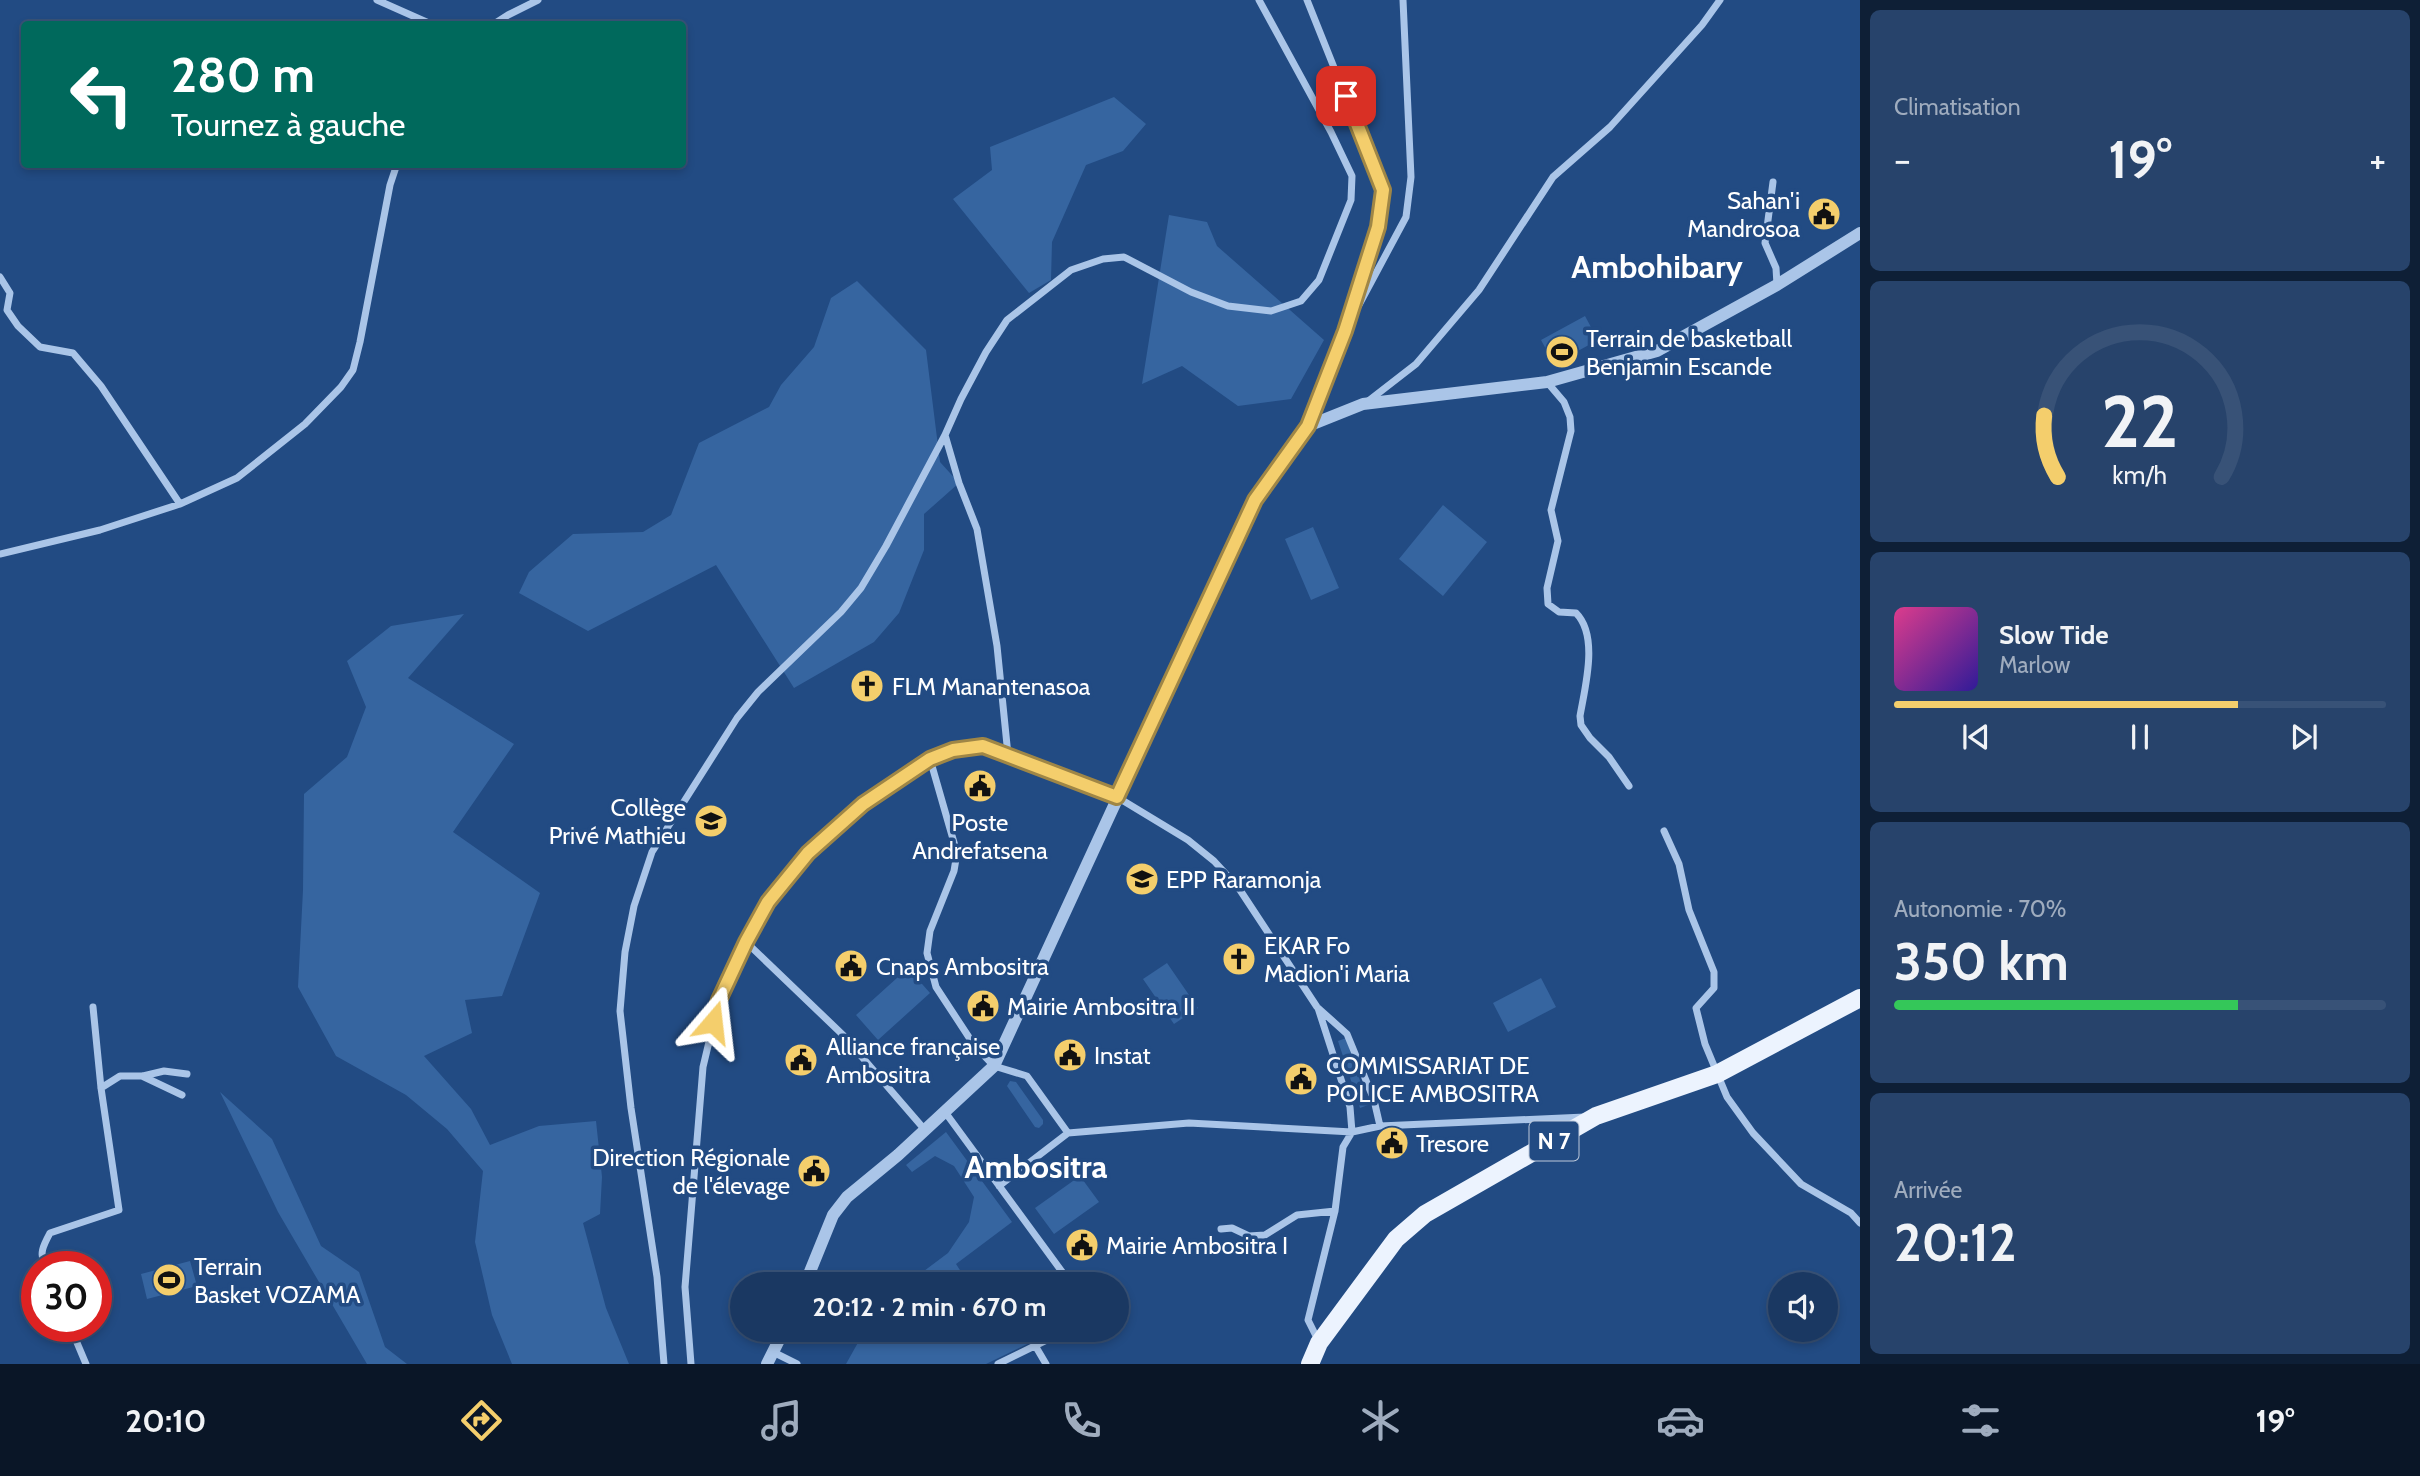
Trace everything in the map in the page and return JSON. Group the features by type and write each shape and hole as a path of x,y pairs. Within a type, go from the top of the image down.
{"main road":[{"name":"N 7","path":"1310,1364 1320,1343 1396,1240 1426,1214 1596,1116 1717,1074 1860,998"}],"street":[{"path":"377,0 424,21"},
{"path":"499,21 538,0"},
{"path":"664,1364 657,1277 631,1108 620,1011 625,952 634,906 652,852 737,718 758,692 841,612 861,589 945,435 967,387 1007,320 1071,270 1103,258 1124,257 1191,292 1228,306 1271,311 1301,301 1319,280 1351,200 1352,176 1259,0"},
{"path":"810,1272 833,1215 848,1197 994,1066 1255,500 1308,426 1345,331 1378,227 1383,190 1307,0"},
{"path":"1345,331 1406,217 1411,177 1403,0"},
{"path":"1363,404 1416,364 1479,290 1552,177 1610,127 1702,25 1720,0"},
{"path":"0,554 100,530 180,504 237,478 305,424 341,387 353,370 390,184 396,168"},
{"path":"1773,182 1765,243 1776,268 1777,285"},
{"path":"1308,426 1363,404 1547,382 1657,351 1777,285 1860,233"},
{"path":"0,277 10,293 7,310 18,326 40,347 73,353 101,386 180,504"},
{"path":"1547,382 1564,402 1570,416 1571,431 1551,510 1558,541 1547,588 1548,604 1559,612 1576,613 1583,621 1589,653 1581,725 1609,757 1629,786"},
{"path":"945,435 959,483 977,529 997,646 1009,755"},
{"path":"691,1364 685,1287 703,1067 719,1000 768,902 808,853 863,804 930,759 953,750 983,746 1117,797 1188,840 1214,861 1238,887 1317,1007 1347,1034 1374,1100 1380,1126"},
{"path":"930,759 957,853 954,871 930,931 927,953 936,987 974,1045 994,1066 1027,1076 1068,1133"},
{"path":"1664,831 1679,864 1689,911 1714,972 1714,988 1696,1008 1705,1044 1727,1097 1753,1133 1801,1184 1851,1213 1860,1223"},
{"path":"746,942 843,1035 925,1130"},
{"path":"42,1251 50,1233 119,1210 101,1088 93,1007"},
{"path":"1317,1007 1350,1107 1352,1132 1343,1147 1335,1211 1308,1320 1320,1343"},
{"path":"101,1088 120,1076 142,1076 164,1071 187,1074"},
{"path":"142,1076 182,1095"},
{"path":"945,1112 1062,1272"},
{"path":"999,1185 1068,1133 1189,1123 1352,1132 1380,1126 1596,1116"},
{"path":"1221,1228 1232,1228 1249,1236 1265,1235 1297,1215 1335,1211"},
{"path":"77,1342 86,1364"},
{"path":"778,1342 770,1358 797,1364"},
{"path":"998,1364 1045,1342"},
{"path":"1036,1347 1046,1364"}],"shaded area":[{"path":"1114,97 1146,124 1123,151 1086,165 1052,242 1051,280 1029,293 953,199 992,170 990,147"},
{"path":"1169,215 1207,222 1217,246 1324,340 1291,399 1238,406 1182,366 1142,384"},
{"path":"857,281 926,350 940,462 959,483 924,514 924,550 899,613 874,642 794,688 716,565 588,631 519,593 529,572 573,534 643,532 671,515 699,443 769,407 781,385 814,347 831,298"},
{"name":"Terrain de basketball Benjamin Escande","path":"1585,316 1598,340 1554,364 1541,340"},
{"path":"1443,505 1487,542 1443,596 1399,559"},
{"path":"1313,527 1339,588 1311,600 1285,539"},
{"path":"464,614 408,678 514,744 453,832 540,893 502,996 465,1000 472,1033 424,1056 471,1109 490,1145 539,1126 596,1121 602,1177 600,1214 583,1223 606,1308 629,1364 512,1364 492,1315 475,1242 483,1171 447,1129 406,1095 336,1056 298,987 304,794 347,757 366,707 347,661 391,626"},
{"path":"1167,963 1198,1008 1174,1024 1143,979"},
{"path":"908,968 930,993 878,1040 856,1015"},
{"path":"1541,978 1556,1007 1508,1032 1493,1003"},
{"path":"1346,1038 1368,1105 1360,1108 1338,1041"},
{"path":"1010,1081 1016,1082 1043,1120 1039,1128 1035,1127 1007,1086"},
{"path":"220,1092 272,1139 321,1246 359,1272 385,1347 407,1364 367,1364 278,1212"},
{"path":"946,1132 1012,1222 956,1264 961,1272 923,1272 948,1253 969,1222 974,1197 954,1166 935,1156 912,1172 906,1165"},
{"path":"1080,1176 1099,1202 1054,1234 1035,1208"},
{"name":"Terrain Basket VOZAMA","path":"190,1261 197,1286 147,1299 141,1274"},
{"path":"858,1342 1031,1342 986,1364 846,1364"}],"place":[{"name":"Sahan'i Mandrosoa","path":"1824,214"},
{"name":"Terrain de basketball Benjamin Escande","path":"1562,352"},
{"name":"FLM Manantenasoa","path":"867,686"},
{"name":"Poste Andrefatsena","path":"980,786"},
{"name":"Collège Privé Mathieu","path":"711,821"},
{"name":"EPP Raramonja","path":"1142,879"},
{"name":"EKAR Fo Madion'i Maria","path":"1239,959"},
{"name":"Cnaps Ambositra","path":"851,966"},
{"name":"Mairie Ambositra II","path":"983,1006"},
{"name":"Instat","path":"1070,1055"},
{"name":"Alliance française Ambositra","path":"801,1060"},
{"name":"COMMISSARIAT DE POLICE AMBOSITRA","path":"1301,1079"},
{"name":"Tresore","path":"1392,1143"},
{"name":"Direction Régionale de l'élevage","path":"814,1171"},
{"name":"Mairie Ambositra I","path":"1082,1245"},
{"name":"Terrain Basket VOZAMA","path":"169,1280"}],"district":[{"name":"Ambohibary","path":"1657,266"},
{"name":"Ambositra","path":"1036,1166"}],"route":[{"path":"713,1022 719,1000 768,902 808,853 863,804 930,759 953,750 983,746 1117,797 1255,500 1308,426 1345,331 1378,227 1383,190 1346,96"}]}
